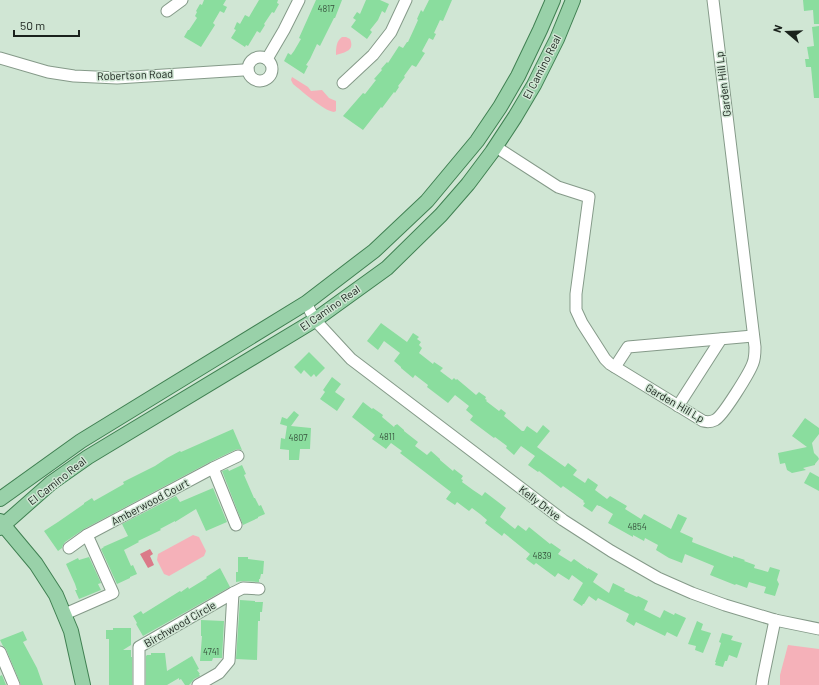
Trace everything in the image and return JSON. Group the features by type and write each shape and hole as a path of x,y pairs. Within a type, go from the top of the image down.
{"main road":[{"name":"El Camino Real","path":"0,499 81,441 306,303 374,251 426,201 477,141 500,107 518,76 553,0"},
{"name":"El Camino Real","path":"1,525 51,483 88,457 315,320 387,268 441,215 468,184 496,146 534,85 557,39 573,0"},
{"path":"1,525 36,564 56,595 71,631 83,685"}],"street":[{"path":"168,11 182,0"},
{"path":"267,59 299,0"},
{"path":"343,83 373,55 391,32 406,0"},
{"name":"Garden Hill Lp","path":"496,146 558,187 589,197 576,294 576,310 582,323 605,360 703,421 709,422 716,420 722,414 750,371 755,355 713,0"},
{"path":"260,57 267,59 271,63 271,74 266,80 262,81 251,77 248,70 253,59 260,57"},
{"name":"Robertson Road","path":"0,58 48,72 74,76 117,78 248,70"},
{"name":"Kelly Drive","path":"306,303 315,320 351,358 563,520 611,551 658,578 692,593 725,605 775,620 819,629"},
{"path":"615,367 628,347 753,336"},
{"path":"678,406 721,339"},
{"name":"Amberwood Court","path":"69,548 87,535 238,456"},
{"path":"213,468 236,525"},
{"path":"65,614 113,593 87,535"},
{"name":"Birchwood Circle","path":"139,685 139,647 243,588 259,590"},
{"name":"Birchwood Circle","path":"198,685 219,673 229,661 233,593"},
{"path":"762,685 775,620"},
{"path":"0,652 14,685"}],"shaded area":[{"path":"342,37 350,39 350,49 336,55 337,43"},
{"path":"292,77 308,87 311,91 322,90 329,98 336,101 336,111 330,111 313,100 293,84 291,80"},
{"path":"193,535 199,537 206,551 204,556 169,576 164,574 157,560 158,554"},
{"path":"150,549 153,554 150,556 154,565 148,568 140,554"},
{"path":"788,645 819,649 819,685 780,685 780,675"}],"building":[{"path":"204,0 226,0 223,5 227,7 224,13 220,11 213,23 215,25 201,47 184,37 197,18 195,16 196,11 200,4 202,5"},
{"path":"259,0 278,0 277,3 279,4 274,13 272,12 264,24 265,25 260,33 257,31 248,46 246,45 245,47 231,38 236,30 234,29 237,22 240,24 245,15 249,17"},
{"path":"316,0 342,0 335,18 320,46 317,44 306,65 308,66 304,74 284,61 288,53 291,55 301,39 299,38"},
{"path":"366,0 380,0 389,4 385,13 382,11 378,20 370,30 372,32 367,39 351,27 356,20 353,18 357,12 360,14"},
{"path":"429,0 452,0 443,21 440,20 434,33 436,34 433,40 429,38 422,51 425,53 416,67 412,65 395,93 394,92 382,108 381,107 363,130 343,116 363,93 365,94 376,80 374,79 382,70 381,69 387,62 388,63 399,46 403,48 408,42 421,10 423,12"},
{"path":"803,0 819,0 819,24 814,24 813,10 804,11"},
{"path":"819,26 819,98 814,98 811,67 806,67 805,59 809,59 807,47 814,46 812,27"},
{"path":"381,323 407,342 413,333 419,337 417,339 421,342 419,345 422,348 419,353 433,364 434,362 443,368 440,371 452,380 454,378 456,380 457,379 476,395 479,392 486,397 486,401 499,411 501,409 506,413 504,416 522,431 524,431 527,426 537,433 543,425 550,431 537,447 565,467 568,463 577,470 573,475 585,483 588,478 598,485 595,490 607,499 610,496 627,506 625,509 641,519 644,514 671,529 678,514 687,518 680,532 693,538 692,542 733,558 733,556 745,560 744,561 755,565 754,568 768,572 770,567 780,570 777,580 779,584 775,596 764,593 766,587 749,582 747,588 710,575 714,566 685,554 682,563 669,558 656,550 658,545 645,538 644,541 633,535 633,537 608,523 613,514 600,506 597,505 592,512 583,506 585,503 583,502 584,501 563,486 561,488 539,471 538,472 528,465 535,456 521,446 514,455 506,448 507,446 470,420 473,416 466,410 469,406 455,395 448,403 427,387 428,385 415,375 413,378 394,361 400,353 384,341 378,350 367,341"},
{"path":"309,352 325,368 316,377 314,374 311,377 304,370 301,374 294,367"},
{"path":"332,377 341,384 335,392 345,399 337,411 320,399 325,392 323,390"},
{"path":"363,402 383,415 382,417 394,427 397,424 418,442 415,446 427,455 431,451 453,471 454,469 463,476 461,479 463,480 462,482 482,496 485,492 506,508 500,517 515,529 518,525 526,531 529,527 550,544 551,543 561,550 558,554 571,562 574,559 598,574 593,582 609,593 613,583 625,589 624,591 648,601 644,610 660,618 664,610 674,615 675,613 686,618 677,637 667,632 665,636 636,622 634,626 626,621 629,614 598,598 596,601 589,596 582,606 573,600 583,583 572,575 569,580 558,573 555,577 536,563 534,565 526,559 530,554 504,533 502,536 485,523 487,520 472,508 469,511 457,502 455,505 446,499 451,492 400,453 402,451 391,443 386,449 372,439 375,435 352,417"},
{"path":"294,411 299,415 291,426 311,428 310,449 300,449 299,460 289,460 289,450 280,449 281,438 285,439 287,426 280,424 282,417 287,419"},
{"path":"805,418 819,428 819,434 812,443 814,453 819,459 815,465 803,468 806,470 792,473 787,470 785,463 780,464 778,453 807,447 792,436"},
{"path":"233,429 242,450 235,450 210,462 84,529 65,542 62,548 58,551 44,531 92,498 94,501 124,484 123,482 155,466 180,451 181,452"},
{"path":"242,465 246,474 244,475 254,498 259,506 261,505 265,514 243,525 222,471 228,469 229,471"},
{"path":"810,472 819,477 819,491 804,483"},
{"path":"213,488 227,522 206,531 196,509 160,529 161,530 138,541 139,542 124,550 131,566 133,565 137,574 117,584 101,549 128,536 122,524 176,496 180,502"},
{"path":"89,557 101,583 98,584 101,590 79,599 75,590 77,590 75,584 66,564 78,558 79,560"},
{"path":"238,557 248,557 248,559 264,561 263,574 261,574 259,582 236,582"},
{"path":"220,568 230,587 143,636 133,616 141,611 143,614 180,591 181,592 188,587 189,589"},
{"path":"240,600 263,602 262,612 260,612 260,621 258,621 257,660 236,659"},
{"path":"201,620 224,621 222,658 213,658 212,661 200,661 202,636"},
{"path":"697,621 703,624 701,630 711,633 703,653 695,650 696,646 688,644"},
{"path":"113,628 131,628 131,645 123,650 131,650 132,685 109,685 109,639 106,639 106,630 113,630"},
{"path":"23,631 27,640 23,642 37,668 43,685 21,685 6,649 0,640"},
{"path":"722,633 733,636 731,640 742,643 737,658 729,655 723,667 715,665"},
{"path":"151,653 165,653 167,671 192,656 199,669 197,670 200,676 194,679 189,685 185,685 181,679 179,680 179,678 167,685 146,685 146,656 151,655"},
{"path":"2,675 6,685 0,685 0,676"}]}
